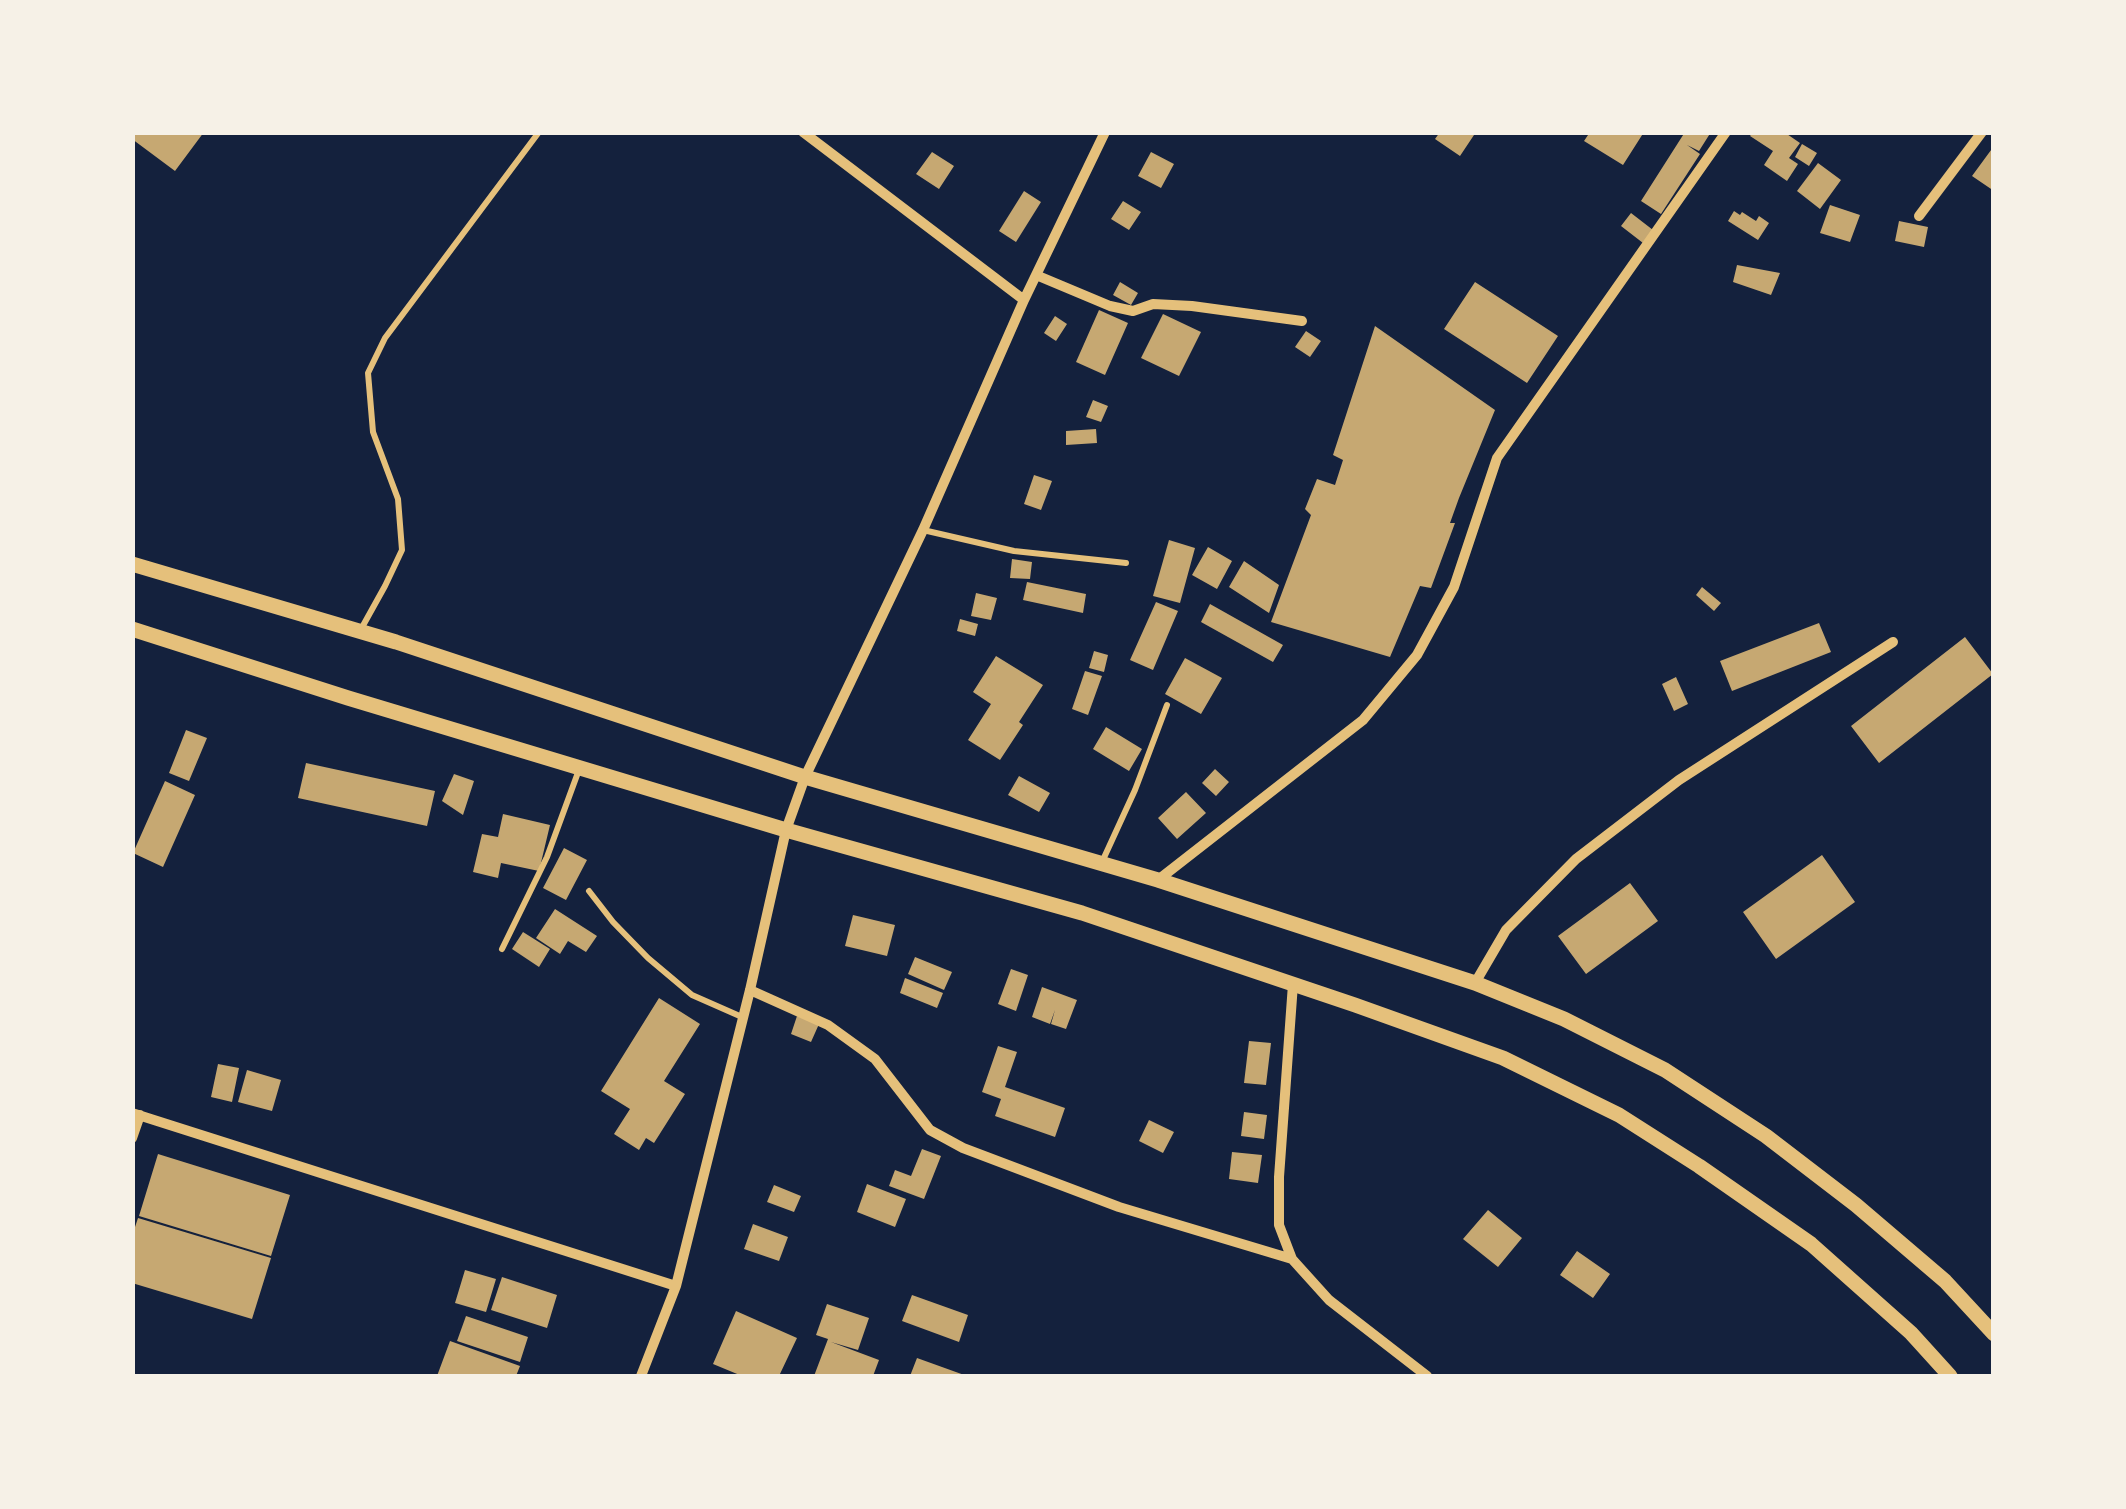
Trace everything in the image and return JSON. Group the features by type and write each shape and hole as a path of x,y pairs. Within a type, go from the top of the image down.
{"street":[{"path":"802,132 1024,300"},
{"path":"641,1376 676,1286 744,1017 786,830 805,777 1105,132"},
{"path":"1158,880 1364,720 1418,655 1454,587 1497,458 1726,132"},
{"path":"1919,216 1982,132"},
{"path":"1036,275 1110,306 1133,311 1152,304 1192,306 1302,321"},
{"path":"132,564 396,642 805,777 1158,880 1475,983 1564,1019 1665,1070 1766,1136 1856,1205 1945,1281 1994,1334"},
{"path":"132,629 786,830 1082,913 1503,1058 1619,1115 1811,1244 1911,1333 1950,1376"},
{"path":"1475,983 1506,930 1576,859 1679,780 1893,642"},
{"path":"1293,984 1279,1225 1292,1259 1329,1300 1427,1376"},
{"path":"750,990 828,1024 875,1058 930,1130 963,1148 1118,1207 1292,1259"},
{"path":"132,1138 136,1114 676,1286"}],"lane":[{"path":"359,632 402,550 398,500 372,432 368,373 385,338 539,132"},
{"path":"923,530 1014,551 1126,563"},
{"path":"1102,864 1167,705"},
{"path":"502,949 547,857 580,767"},
{"path":"589,891 612,922 648,958 692,994 744,1017"}],"building":[{"path":"132,132 204,132 175,171 132,139"},
{"path":"1440,132 1476,132 1460,156 1435,139"},
{"path":"1590,132 1644,132 1623,165 1584,141"},
{"path":"1685,132 1711,132 1699,151 1687,145 1700,154 1661,214 1641,201"},
{"path":"1753,132 1784,132 1800,143 1789,158 1798,164 1787,181 1764,165 1773,151 1750,136"},
{"path":"1802,144 1817,153 1809,166 1795,157"},
{"path":"1994,146 1994,191 1972,176"},
{"path":"932,152 954,166 939,189 916,174"},
{"path":"1151,152 1174,164 1161,188 1138,176"},
{"path":"1818,163 1841,180 1820,209 1797,191"},
{"path":"1024,191 1041,202 1016,242 999,231"},
{"path":"1123,201 1141,212 1129,230 1111,219"},
{"path":"1830,205 1860,215 1850,242 1820,233"},
{"path":"1734,211 1756,221 1759,216 1769,223 1758,240 1728,221"},
{"path":"1631,213 1653,230 1643,243 1621,226"},
{"path":"1899,221 1928,227 1924,247 1895,241"},
{"path":"1737,265 1780,273 1771,295 1733,282"},
{"path":"1120,282 1138,293 1131,305 1113,295"},
{"path":"1475,282 1558,336 1527,383 1444,329"},
{"path":"1099,310 1128,323 1105,375 1076,362"},
{"path":"1163,314 1201,332 1179,376 1141,358"},
{"path":"1055,316 1067,324 1056,341 1044,333"},
{"path":"1375,326 1495,410 1450,523 1455,523 1431,588 1420,586 1390,657 1271,622 1311,515 1305,509 1317,479 1335,485 1343,460 1333,455"},
{"path":"1306,331 1321,341 1310,357 1295,347"},
{"path":"1093,400 1108,406 1101,422 1086,417"},
{"path":"1096,429 1097,443 1066,445 1066,431"},
{"path":"1034,475 1052,481 1041,510 1024,504"},
{"path":"1169,540 1195,548 1180,603 1153,596"},
{"path":"1208,547 1232,561 1217,589 1192,575"},
{"path":"1012,559 1032,562 1030,579 1010,578"},
{"path":"1244,561 1279,585 1269,613 1229,587"},
{"path":"1027,582 1086,594 1083,613 1023,600"},
{"path":"1702,587 1721,603 1714,611 1696,595"},
{"path":"976,593 997,598 991,620 971,616"},
{"path":"1156,602 1178,611 1153,670 1130,660"},
{"path":"1210,604 1283,645 1273,662 1201,622"},
{"path":"960,619 978,624 975,636 957,631"},
{"path":"1819,623 1831,652 1732,691 1720,661"},
{"path":"1965,637 1993,674 1879,763 1851,726"},
{"path":"1094,651 1108,655 1104,672 1089,668"},
{"path":"996,656 1043,685 1000,760 968,740 991,704 973,692"},
{"path":"1185,658 1222,678 1201,714 1165,694"},
{"path":"1085,671 1102,676 1088,715 1072,709"},
{"path":"1676,677 1688,704 1674,711 1662,684"},
{"path":"1106,727 1142,749 1129,771 1093,749"},
{"path":"186,730 207,738 189,781 169,773"},
{"path":"306,763 435,791 427,826 298,798"},
{"path":"1215,769 1229,782 1216,796 1202,783"},
{"path":"454,774 474,781 463,815 442,801"},
{"path":"1019,776 1050,793 1039,812 1008,795"},
{"path":"165,781 195,795 163,867 133,853"},
{"path":"1186,792 1206,813 1177,839 1158,818"},
{"path":"503,814 550,825 539,871 501,863 498,878 473,872 482,834 498,837"},
{"path":"564,848 587,860 566,900 543,888"},
{"path":"1822,855 1855,902 1776,959 1743,912"},
{"path":"1630,883 1658,921 1586,974 1558,936"},
{"path":"555,909 597,936 586,952 568,941 560,954 536,938"},
{"path":"853,915 895,925 887,956 845,946"},
{"path":"523,932 550,949 539,967 512,949"},
{"path":"915,957 952,972 944,990 908,974"},
{"path":"1011,969 1028,975 1016,1011 998,1004"},
{"path":"905,978 943,993 937,1008 900,993"},
{"path":"1042,987 1077,1000 1066,1029 1051,1024 1055,1010 1050,1024 1032,1017"},
{"path":"659,998 700,1024 664,1081 685,1094 654,1143 646,1138 639,1150 614,1134 630,1109 601,1091"},
{"path":"797,1016 819,1024 811,1042 791,1034"},
{"path":"1249,1041 1271,1043 1266,1085 1244,1083"},
{"path":"998,1046 1017,1052 1005,1087 1065,1108 1055,1137 995,1116 1001,1099 982,1092"},
{"path":"218,1064 239,1068 232,1102 211,1097"},
{"path":"247,1070 281,1080 272,1111 238,1102"},
{"path":"1244,1112 1267,1115 1264,1139 1241,1136"},
{"path":"1149,1120 1174,1132 1163,1153 1139,1141"},
{"path":"922,1149 941,1156 924,1199 889,1186 895,1170 911,1176"},
{"path":"1232,1152 1262,1155 1258,1183 1229,1179"},
{"path":"158,1154 290,1195 271,1256 139,1216"},
{"path":"867,1184 906,1199 895,1227 857,1212"},
{"path":"774,1185 801,1196 794,1212 767,1202"},
{"path":"1488,1210 1522,1238 1498,1267 1463,1239"},
{"path":"138,1218 271,1258 252,1319 132,1283 132,1236"},
{"path":"753,1224 788,1237 779,1261 744,1249"},
{"path":"1577,1251 1610,1274 1593,1298 1560,1275"},
{"path":"465,1270 496,1279 486,1312 455,1303"},
{"path":"502,1277 557,1295 547,1328 491,1310"},
{"path":"912,1295 968,1315 959,1342 902,1321"},
{"path":"827,1304 869,1318 858,1350 831,1342 879,1360 873,1376 814,1376 828,1339 816,1335"},
{"path":"736,1311 797,1338 779,1376 742,1376 713,1364"},
{"path":"466,1316 528,1337 520,1362 457,1341"},
{"path":"450,1341 520,1366 516,1376 437,1376"},
{"path":"917,1358 967,1376 910,1376"}]}
